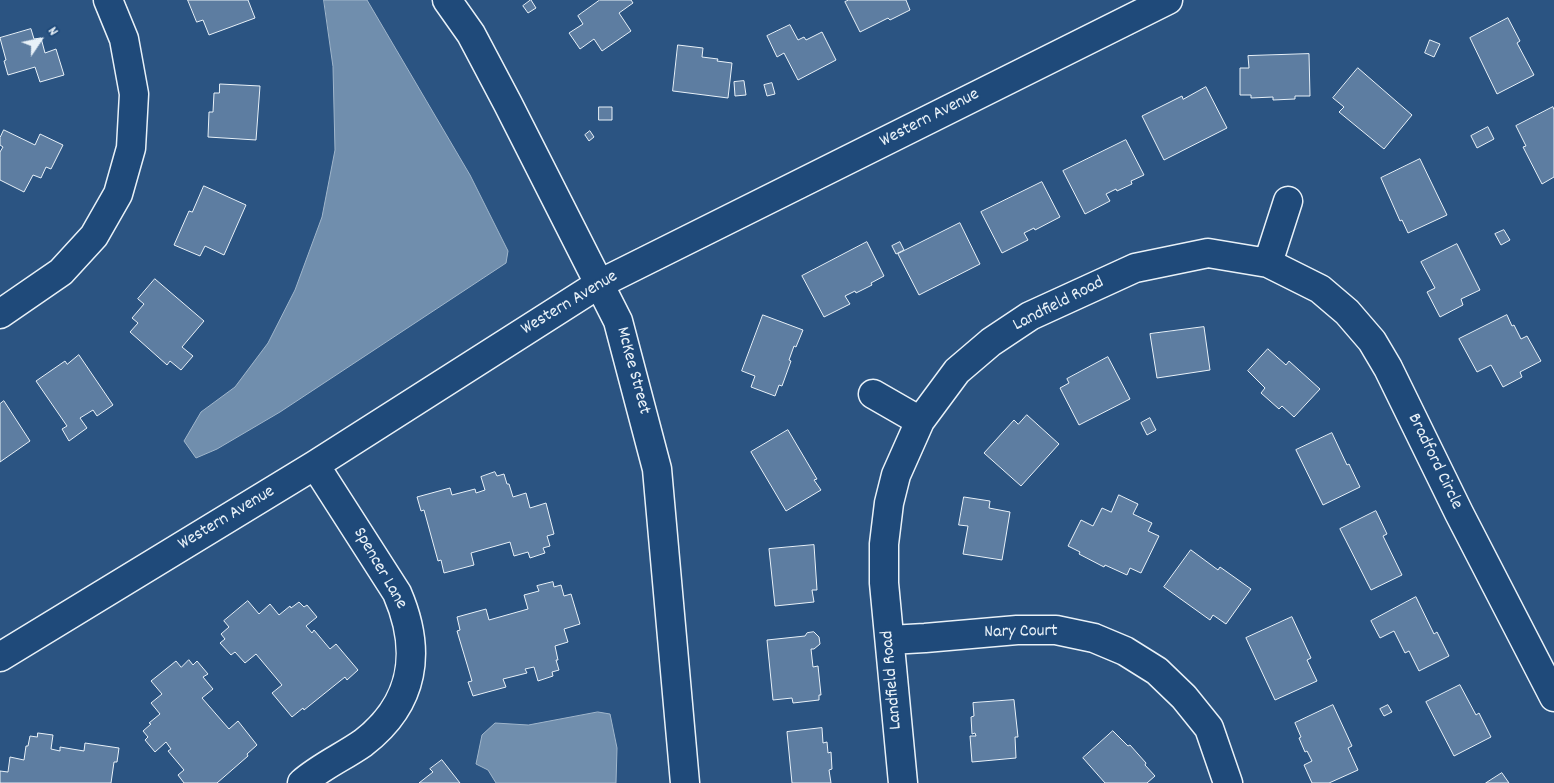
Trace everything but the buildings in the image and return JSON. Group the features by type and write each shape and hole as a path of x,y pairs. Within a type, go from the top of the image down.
{"street":[{"path":"0,314 61,272 94,236 118,194 131,148 134,94 124,39 108,0"},
{"name":"McKee Street","path":"447,0 471,34 485,60 618,320 657,469 685,783"},
{"name":"Western Avenue","path":"3,649 315,465 599,284 1168,0"},
{"path":"1270,264 1288,201"},
{"name":"Landfield Road","path":"903,783 884,583 884,544 889,503 896,476 920,421 957,371 991,342 1030,316 1135,268 1208,253 1270,264"},
{"name":"Bradford Circle","path":"1270,264 1320,289 1347,312 1372,340 1388,368 1459,513 1554,697"},
{"path":"873,394 920,421"},
{"name":"Spencer Lane","path":"302,783 362,744 383,726 398,705 407,682 412,657 410,634 405,612 397,593 315,465"},
{"name":"Nary Court","path":"890,640 1017,630 1056,630 1094,638 1125,651 1157,671 1184,697 1209,728 1228,783"}],"water":[{"path":"324,0 367,0 470,175 508,251 506,263 280,412 217,449 196,458 184,441 201,412 235,387 268,343 295,290 322,217 335,150 333,67"},
{"path":"598,712 610,714 617,748 616,783 496,783 488,770 476,764 482,735 495,723 528,725"}]}
